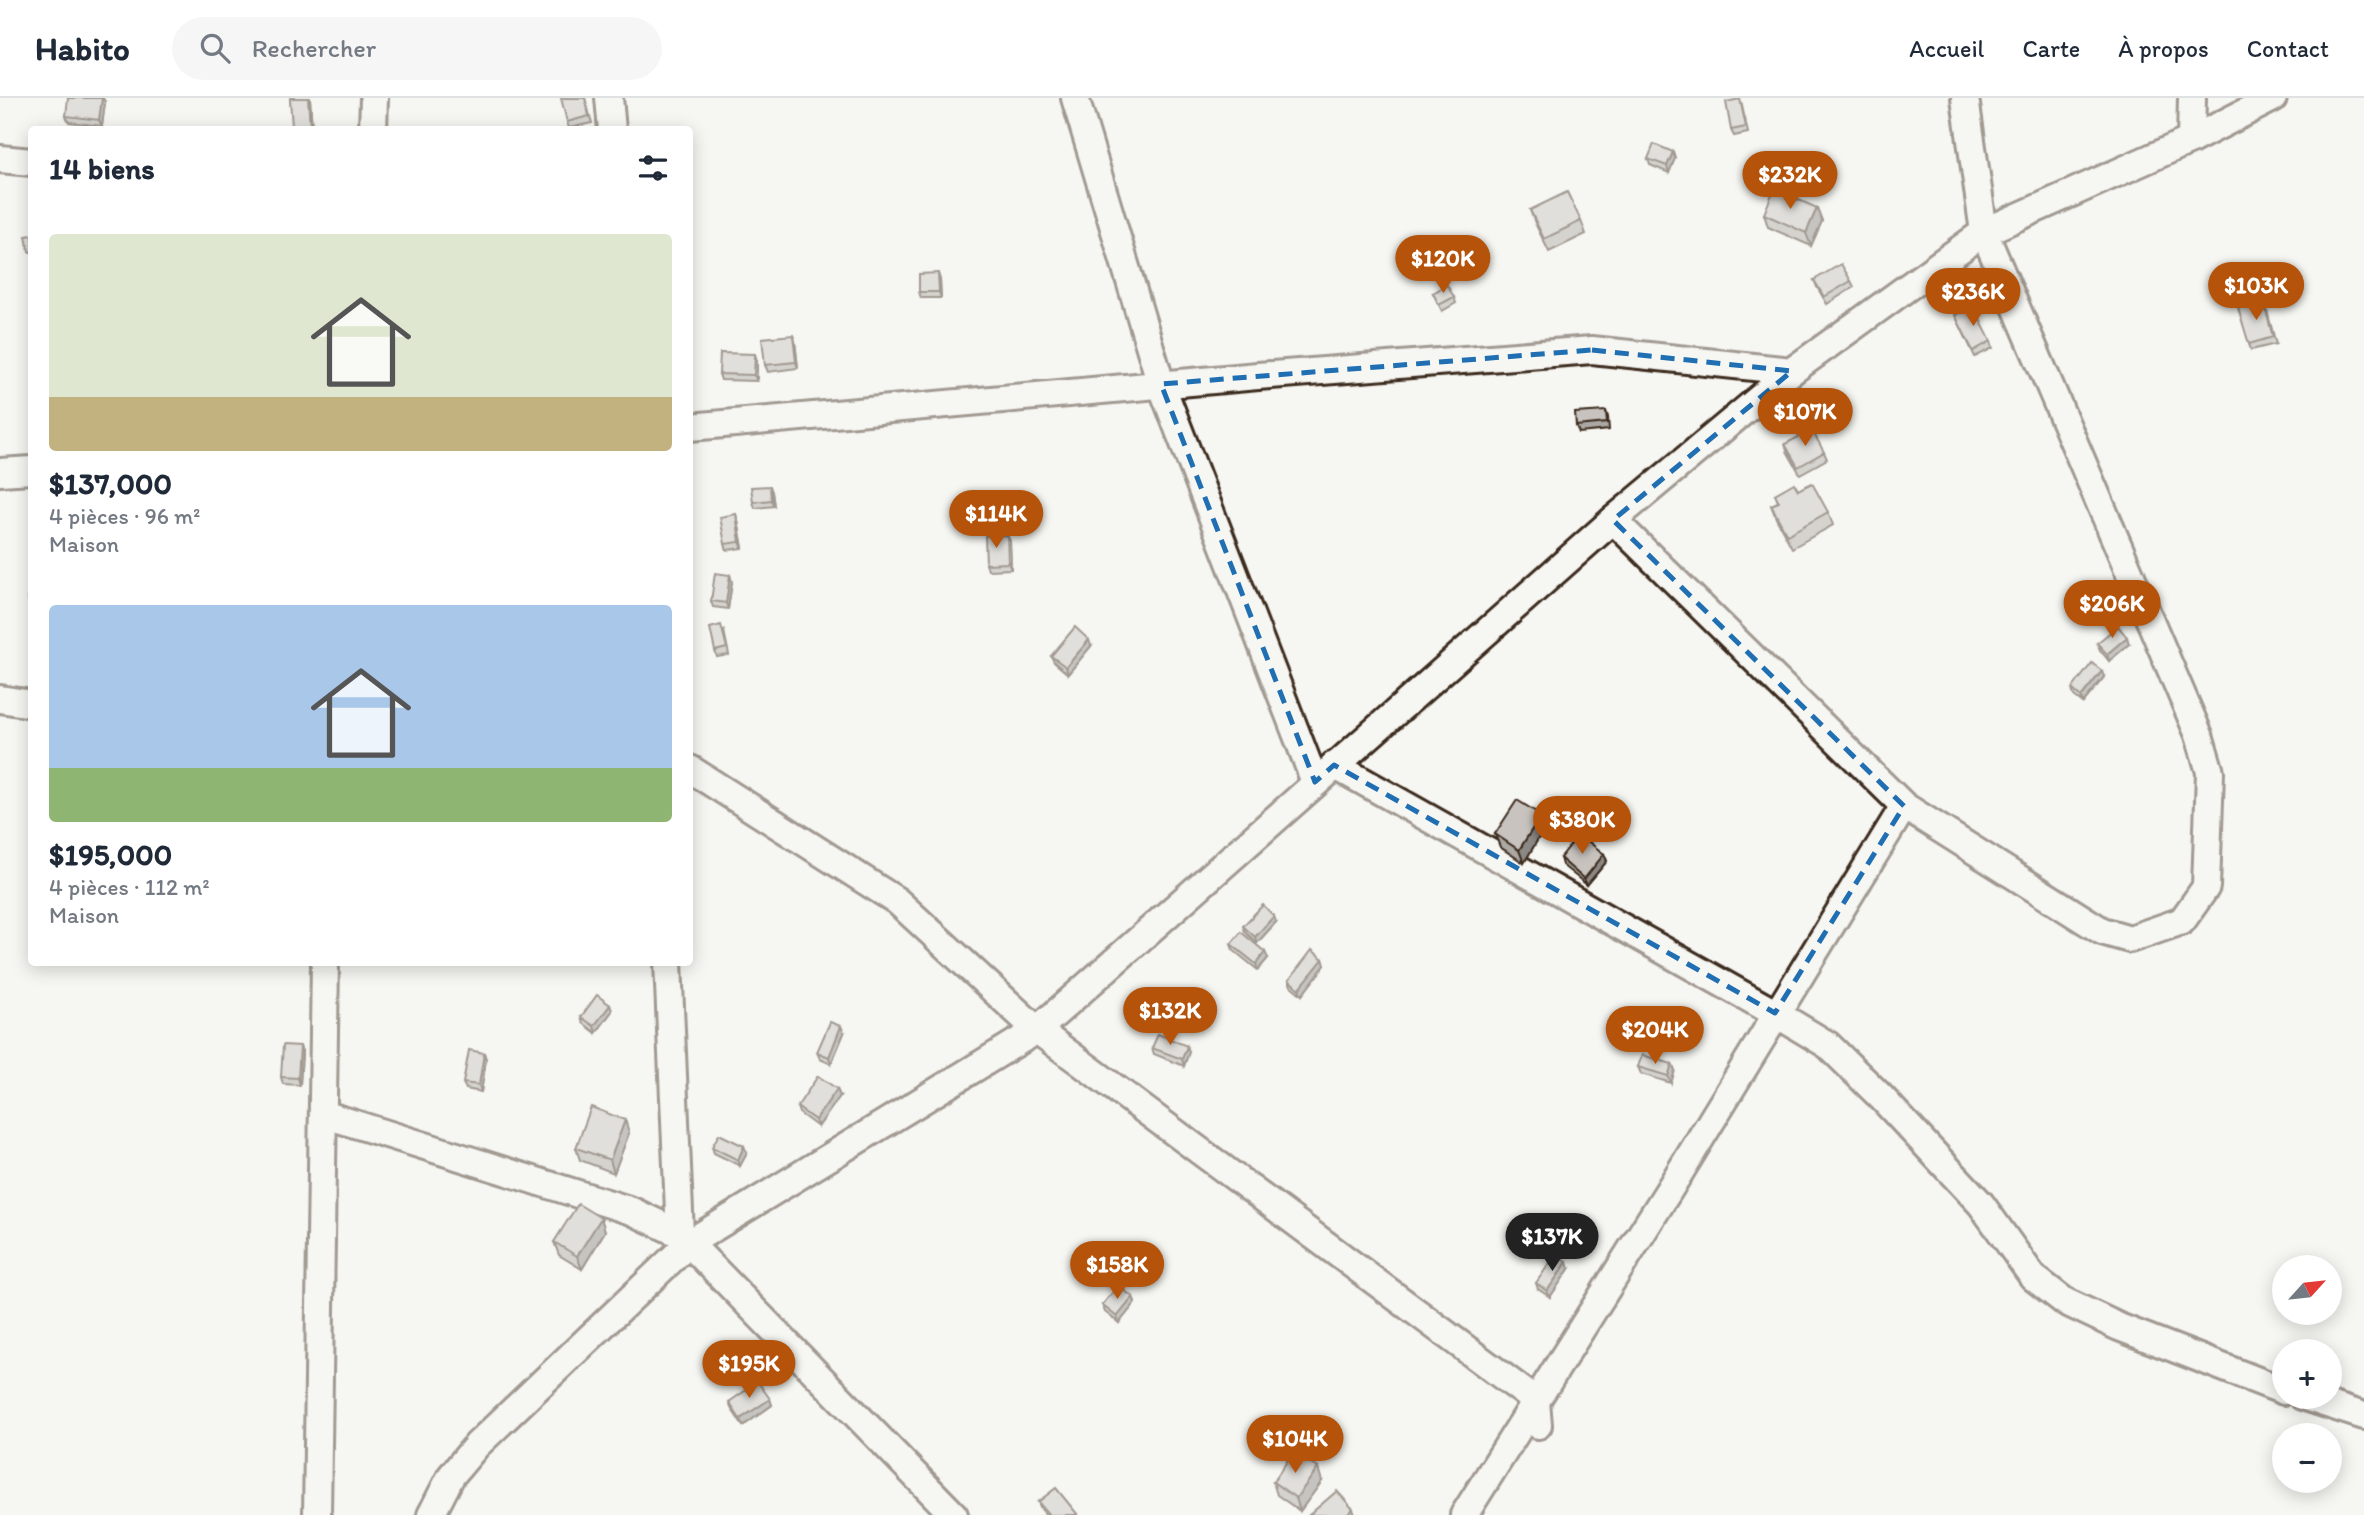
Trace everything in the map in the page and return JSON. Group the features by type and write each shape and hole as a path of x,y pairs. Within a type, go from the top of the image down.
{"street":[{"path":"373,126 374,98"},
{"path":"609,98 612,126"},
{"path":"1075,98 1161,384 1324,774 1776,1013 1828,1045 1981,1203 2033,1277 2064,1301 2119,1327 2272,1386"},
{"path":"1613,520 1904,806 2102,931 2130,939 2182,921 2206,887 2210,772 2199,734 1984,232 1965,98"},
{"path":"2191,140 2192,98"},
{"path":"431,1515 451,1476 470,1452 684,1238 1037,1030 1613,520 1792,371 1984,232 2191,140 2273,98"},
{"path":"0,159 28,162"},
{"path":"693,427 1161,384 1592,350 1792,371"},
{"path":"0,472 28,470"},
{"path":"0,699 28,703"},
{"path":"693,771 897,901 1037,1030 1537,1413"},
{"path":"1464,1515 1537,1413 1776,1013 1904,806"},
{"path":"317,1515 325,966"},
{"path":"668,966 684,1238"},
{"path":"323,1114 632,1211 684,1238 954,1515"},
{"path":"2342,1409 2364,1416"}],"highlighted area":[{"path":"1592,350 1792,371 1613,520 1904,806 1775,1013 1334,765 1315,782 1161,384"}],"building":[{"path":"68,98 102,98 99,120 66,116"},
{"path":"290,98 308,98 310,126 292,126"},
{"path":"561,98 585,98 589,116 567,122"},
{"path":"1740,99 1746,127 1731,130 1726,102"},
{"path":"1654,144 1673,152 1667,166 1648,159"},
{"path":"1774,189 1817,208 1806,233 1764,214"},
{"path":"1567,192 1581,221 1544,239 1530,210"},
{"path":"1841,264 1851,281 1824,297 1814,280"},
{"path":"938,273 939,292 919,292 919,274"},
{"path":"1447,285 1454,297 1439,305 1433,293"},
{"path":"2263,301 2273,337 2249,344 2238,308"},
{"path":"1973,306 1991,341 1973,351 1955,315"},
{"path":"793,335 796,362 765,365 762,338"},
{"path":"720,353 755,354 754,375 719,374"},
{"path":"1606,411 1607,423 1576,426 1575,413"},
{"path":"1812,430 1824,452 1798,467 1785,444"},
{"path":"1794,483 1798,490 1812,483 1828,512 1787,535 1771,505 1779,502 1775,494"},
{"path":"770,486 771,500 753,502 751,487"},
{"path":"736,514 740,542 725,544 720,517"},
{"path":"1007,535 1008,563 986,564 985,536"},
{"path":"715,573 730,575 726,603 711,601"},
{"path":"721,625 727,648 715,651 710,628"},
{"path":"2118,626 2127,637 2107,654 2097,643"},
{"path":"1075,627 1089,640 1066,667 1051,656"},
{"path":"2092,663 2102,671 2081,697 2072,689"},
{"path":"1517,800 1541,815 1519,850 1495,834"},
{"path":"1579,834 1604,854 1584,879 1560,858"},
{"path":"1263,905 1274,916 1255,937 1243,926"},
{"path":"1241,932 1265,952 1256,964 1231,944"},
{"path":"1312,950 1323,959 1299,989 1289,980"},
{"path":"597,995 610,1005 594,1026 581,1017"},
{"path":"830,1022 841,1026 829,1057 817,1052"},
{"path":"1158,1034 1187,1046 1182,1059 1152,1048"},
{"path":"283,1045 300,1046 298,1078 281,1077"},
{"path":"469,1050 484,1053 479,1085 463,1083"},
{"path":"1642,1055 1672,1064 1668,1076 1638,1067"},
{"path":"818,1076 837,1089 815,1120 797,1107"},
{"path":"591,1107 625,1120 610,1160 576,1148"},
{"path":"719,1134 744,1146 738,1160 712,1147"},
{"path":"578,1204 601,1218 577,1256 554,1242"},
{"path":"1556,1254 1567,1262 1547,1291 1536,1283"},
{"path":"1118,1286 1133,1297 1117,1317 1102,1305"},
{"path":"758,1382 770,1399 740,1419 729,1402"},
{"path":"1294,1451 1318,1468 1296,1498 1273,1482"},
{"path":"1056,1488 1078,1515 1049,1515 1038,1502"},
{"path":"1337,1491 1353,1509 1347,1515 1309,1515"}]}
